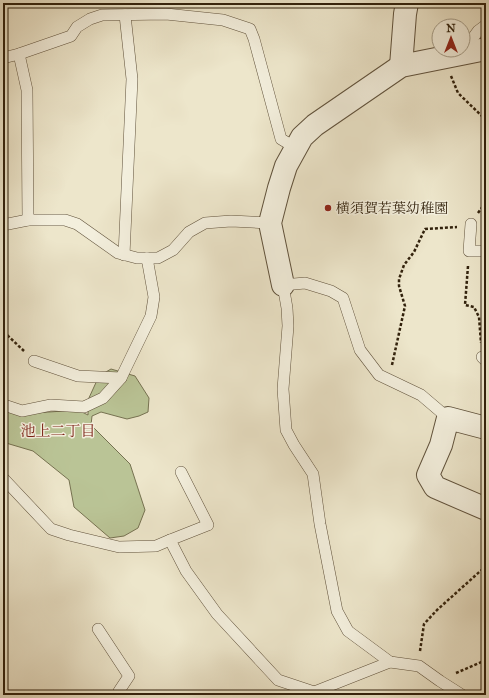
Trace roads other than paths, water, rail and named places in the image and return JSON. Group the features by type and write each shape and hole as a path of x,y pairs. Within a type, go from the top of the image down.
{"street":[{"path":"400,66 403,7"},
{"path":"471,52 486,49"},
{"path":"283,285 270,223 286,166 302,137 315,125 400,66 439,58"},
{"path":"486,428 448,418 441,445 428,475 434,487 486,509"}],"lane":[{"path":"163,3 166,14"},
{"path":"3,58 71,36 77,27 90,19 102,15 166,14 223,20 250,29 281,139 296,148"},
{"path":"124,255 132,79 125,15"},
{"path":"471,38 486,25"},
{"path":"19,54 27,90 28,220"},
{"path":"3,225 28,220 65,220 77,224 118,253 136,258 158,258 173,250 189,232 204,223 231,221 270,223"},
{"path":"471,224 468,251 486,250"},
{"path":"7,406 22,411 51,405 84,407 102,398 121,378 151,316 154,297 147,258"},
{"path":"448,418 421,395 379,375 360,350 343,298 305,283 283,285 288,326 283,389 286,430 313,474 320,524 337,611 348,631 390,662 419,666 462,695"},
{"path":"34,361 78,376 121,378"},
{"path":"3,478 51,528 68,535 119,547 156,546 208,524 181,472"},
{"path":"170,540 186,571 217,614 278,680 314,693 390,662"},
{"path":"98,629 130,676 119,691 118,695"}],"place":[{"name":"横須賀若葉幼稚園","path":"328,208"}],"district":[{"name":"池上二丁目","path":"58,431"}]}
